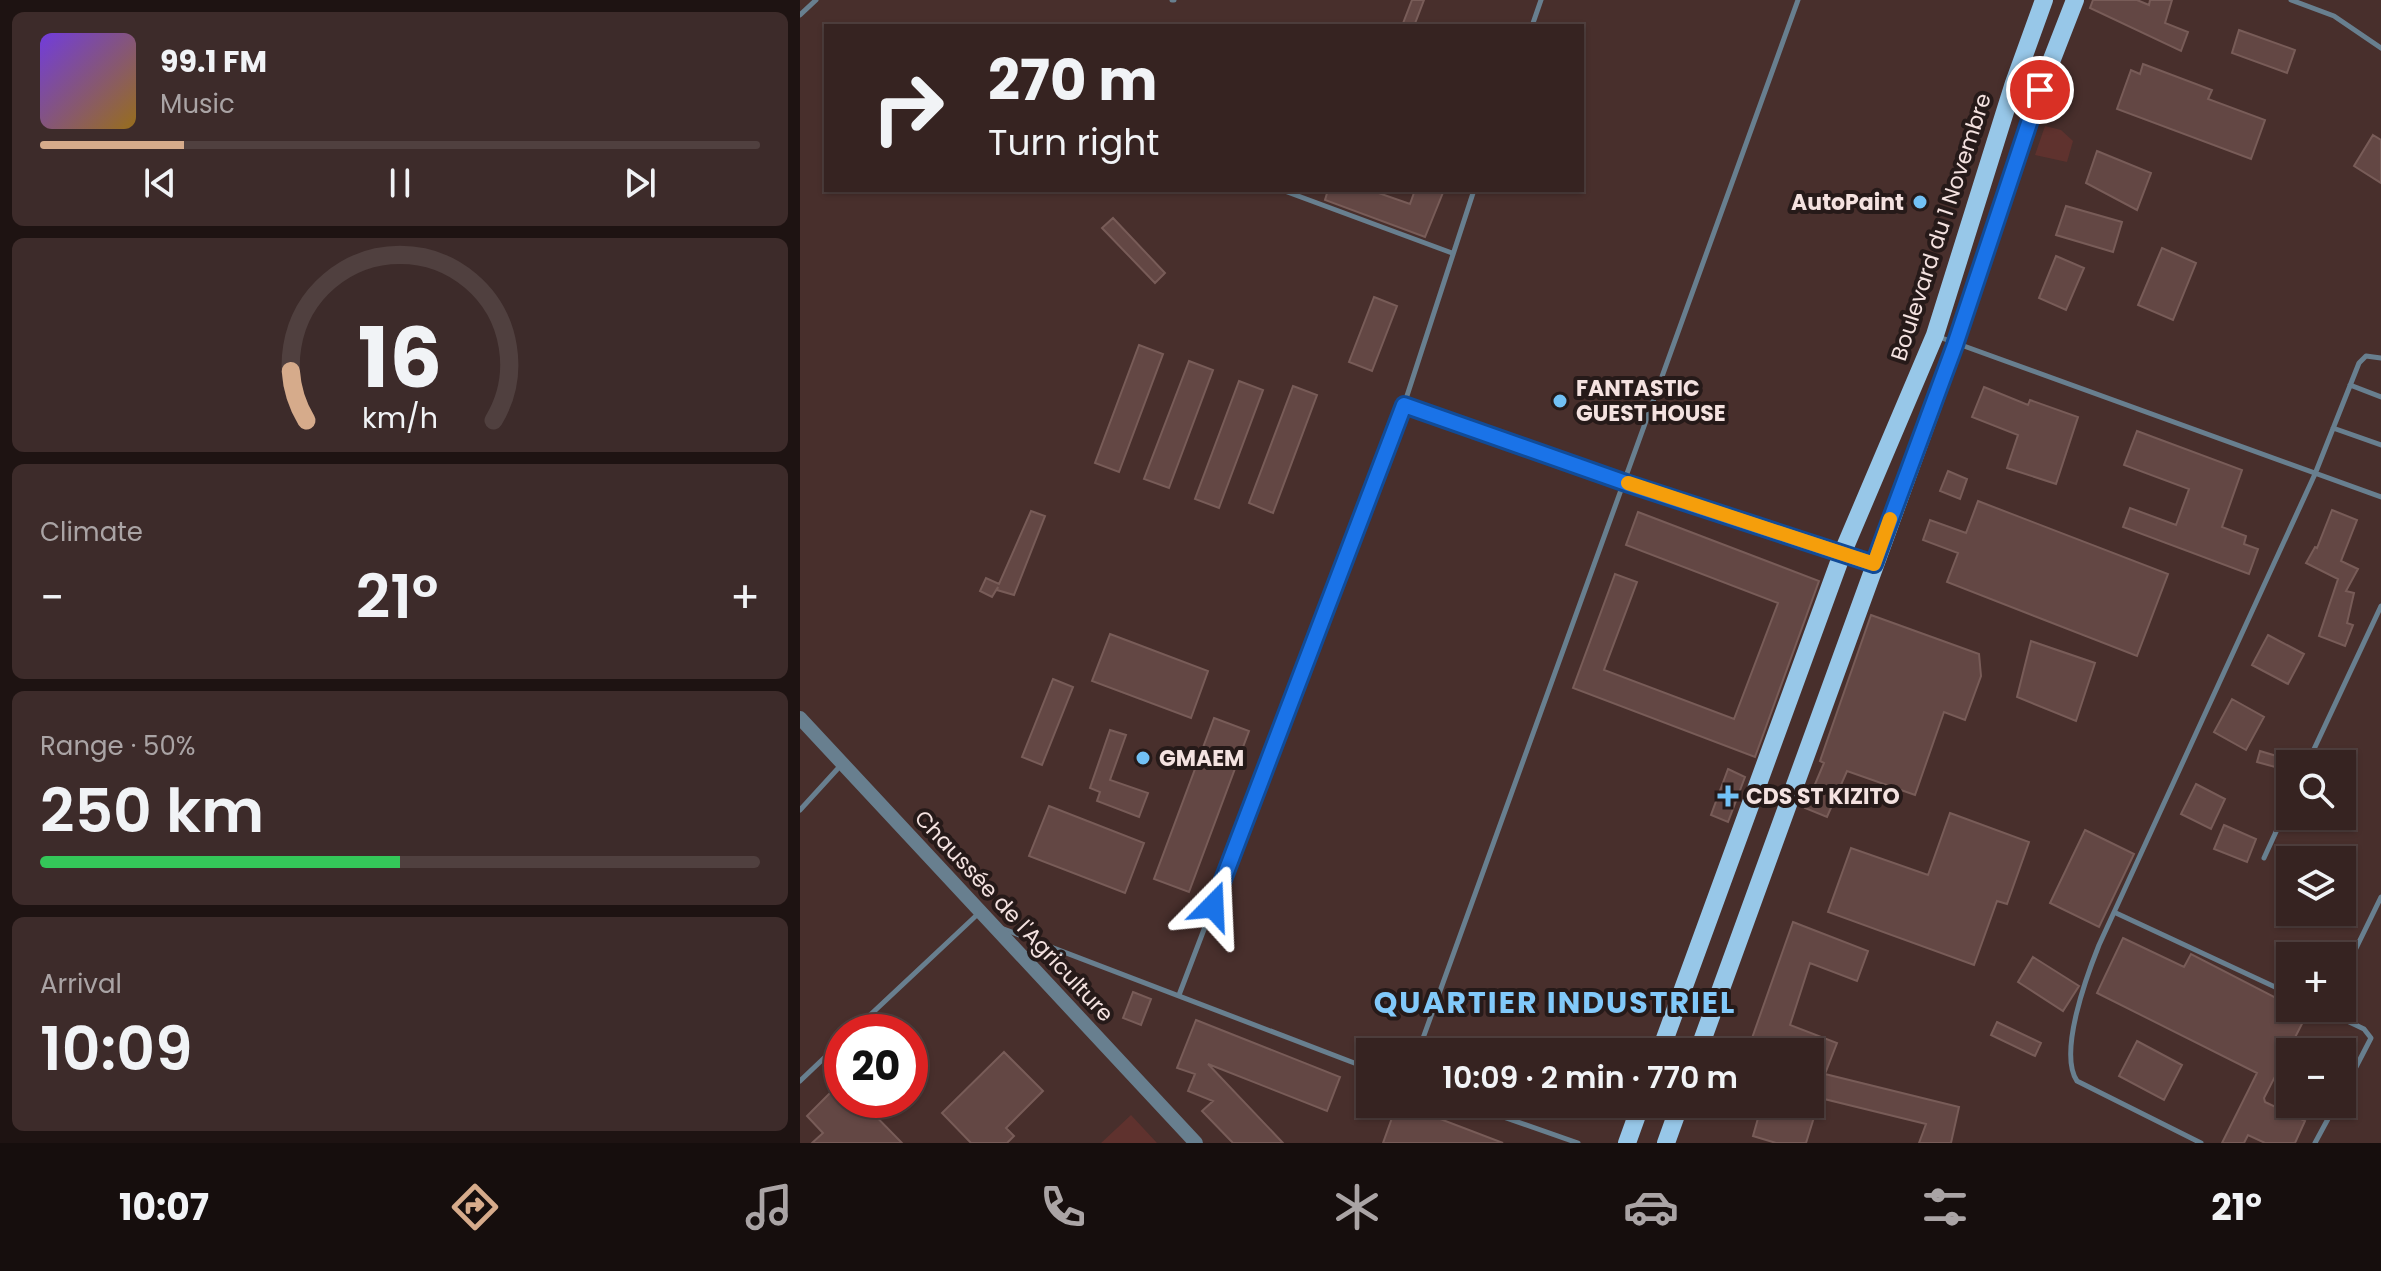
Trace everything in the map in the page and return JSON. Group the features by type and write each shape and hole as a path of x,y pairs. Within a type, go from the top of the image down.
{"main road":[{"name":"Boulevard du 1 Novembre","path":"1665,1038 1842,554 1935,335 2014,83 2044,0"},
{"path":"1703,1038 1955,345 2040,90 2075,0"},
{"path":"2014,83 2040,90"},
{"path":"1733,850 1766,863"},
{"path":"1627,1143 1636,1118"},
{"path":"1666,1143 1675,1118"}],"street":[{"name":"Chaussée de l'Agriculture","path":"800,718 1196,1143"}],"lane":[{"path":"800,15 816,0"},
{"path":"1533,24 1541,0"},
{"path":"1423,1038 1798,0"},
{"path":"2291,0 2334,16 2381,48"},
{"path":"1287,192 1452,253"},
{"path":"1179,995 1404,405 1473,192"},
{"path":"1935,335 1955,345 2381,497"},
{"path":"2201,1143 2081,1084 2071,1072 2077,1013 2099,945 2315,474 2359,363 2366,356 2381,358"},
{"path":"2350,385 2381,397"},
{"path":"1404,405 1626,483 1874,564"},
{"path":"2333,428 2381,445"},
{"path":"2314,750 2381,606"},
{"path":"800,810 843,763"},
{"path":"2264,858 2277,830"},
{"path":"2356,948 2381,897"},
{"path":"871,1014 980,912"},
{"path":"2116,913 2276,987"},
{"path":"991,924 1356,1064"},
{"path":"2350,1022 2364,1029 2371,1038 2356,1067"},
{"path":"800,1081 824,1058"},
{"path":"1506,1118 1578,1143"},
{"path":"2315,1143 2328,1118"}],"shaded area":[{"path":"2045,126 2061,130 2073,141 2067,162 2035,155"},
{"path":"1131,1115 1157,1143 1101,1143"}],"building":[{"path":"1412,0 1424,0 1415,24 1403,24"},
{"path":"2093,0 2137,0 2149,5 2150,0 2172,0 2165,23 2188,32 2181,51 2090,8"},
{"path":"2239,30 2295,50 2287,73 2232,53"},
{"path":"2143,64 2212,90 2208,99 2265,120 2251,159 2117,109 2131,70 2140,74"},
{"path":"2373,135 2381,140 2381,183 2354,166"},
{"path":"2097,151 2151,173 2137,210 2086,183"},
{"path":"1327,192 1376,192 1410,204 1414,192 1443,192 1425,237 1325,200"},
{"path":"2066,206 2122,222 2113,252 2056,235"},
{"path":"1113,218 1165,273 1155,283 1102,228"},
{"path":"2162,248 2196,263 2173,320 2138,305"},
{"path":"2056,256 2084,268 2066,310 2039,298"},
{"path":"1374,297 1397,306 1372,371 1349,362"},
{"path":"1139,345 1163,354 1119,472 1095,463"},
{"path":"1189,361 1213,370 1169,488 1144,479"},
{"path":"1239,381 1263,390 1219,508 1195,499"},
{"path":"1293,386 1317,395 1273,513 1249,503"},
{"path":"1984,387 2028,405 2030,400 2078,417 2056,484 2007,468 2018,435 1972,417"},
{"path":"2137,431 2242,470 2222,527 2246,536 2244,544 2258,549 2249,574 2123,527 2130,508 2176,525 2189,489 2124,465"},
{"path":"1948,471 1967,479 1960,499 1940,491"},
{"path":"1978,501 2168,574 2137,656 1947,582 1958,553 1923,540 1930,520 1966,533"},
{"path":"2332,510 2357,520 2341,561 2358,569 2346,591 2354,593 2347,623 2353,625 2345,646 2319,636 2338,579 2306,563 2317,548"},
{"path":"1031,511 1045,516 1014,595 997,590 998,587 992,597 980,591 986,578 999,584"},
{"path":"1638,512 1819,581 1755,757 1573,688 1615,574 1637,582 1604,670 1734,719 1778,603 1626,545"},
{"path":"1871,615 1979,654 1981,676 1965,720 1944,712 1915,795 1847,771 1827,817 1805,808 1824,763 1820,761"},
{"path":"1110,634 1208,671 1191,718 1092,681"},
{"path":"2268,635 2304,654 2288,684 2252,665"},
{"path":"2031,641 2095,663 2076,721 2017,697"},
{"path":"1053,679 1073,687 1042,765 1022,757"},
{"path":"2232,699 2264,717 2246,750 2214,732"},
{"path":"1214,718 1249,731 1189,892 1154,879"},
{"path":"1110,730 1126,735 1110,780 1148,793 1139,817 1097,801 1100,792 1090,788"},
{"path":"2260,751 2276,756 2276,767 2257,762"},
{"name":"CDS ST KIZITO","path":"1728,769 1745,777 1728,822 1711,815"},
{"path":"2196,784 2225,799 2211,829 2181,814"},
{"path":"1049,806 1144,843 1125,893 1029,856"},
{"path":"1950,813 2029,842 2007,904 1997,901 1974,965 1828,912 1851,848 1928,875"},
{"path":"2224,825 2256,839 2247,862 2214,849"},
{"path":"2085,830 2134,854 2099,927 2050,903"},
{"path":"1793,922 1868,951 1857,981 1810,963 1790,1025 1824,1038 1752,1038"},
{"path":"2123,938 2184,967 2191,954 2276,998 2276,1022 2303,1022 2295,1038 2276,1038 2276,1075 2264,1098 2265,1102 2276,1107 2276,1118 2305,1121 2295,1143 2265,1143 2248,1135 2244,1143 2222,1143 2257,1073 2097,993"},
{"path":"2033,957 2079,986 2063,1011 2018,982"},
{"path":"1133,992 1151,999 1141,1025 1123,1018"},
{"path":"1196,1020 1340,1077 1327,1111 1208,1064 1283,1143 1233,1143 1202,1111 1213,1101 1188,1091 1195,1074 1177,1068"},
{"path":"1997,1022 2041,1043 2035,1056 1991,1035"},
{"path":"1824,1038 1837,1043 1825,1074 1959,1107 1951,1143 1919,1143 1926,1124 1824,1099"},
{"path":"2137,1041 2182,1065 2164,1100 2119,1076"},
{"path":"1004,1052 1043,1091 1006,1128 1014,1136 1007,1143 971,1143 942,1113"},
{"path":"824,1099 824,1118 878,1118 902,1143 812,1143 823,1133 807,1116"},
{"path":"1392,1118 1438,1118 1503,1143 1383,1143"},
{"path":"1758,1118 1814,1118 1806,1143 1776,1143 1753,1136"}],"slow traffic":[{"path":"1628,483 1874,564 1890,519"}],"place":[{"name":"AutoPaint","path":"1920,202"},
{"name":"FANTASTIC GUEST HOUSE","path":"1560,401"},
{"name":"GMAEM","path":"1143,758"},
{"name":"CDS ST KIZITO","path":"1728,796"}],"district":[{"name":"QUARTIER INDUSTRIEL","path":"1555,1002"}],"route":[{"path":"1213,906 1404,405 1626,483 1874,564 1955,345 2040,90"}]}
